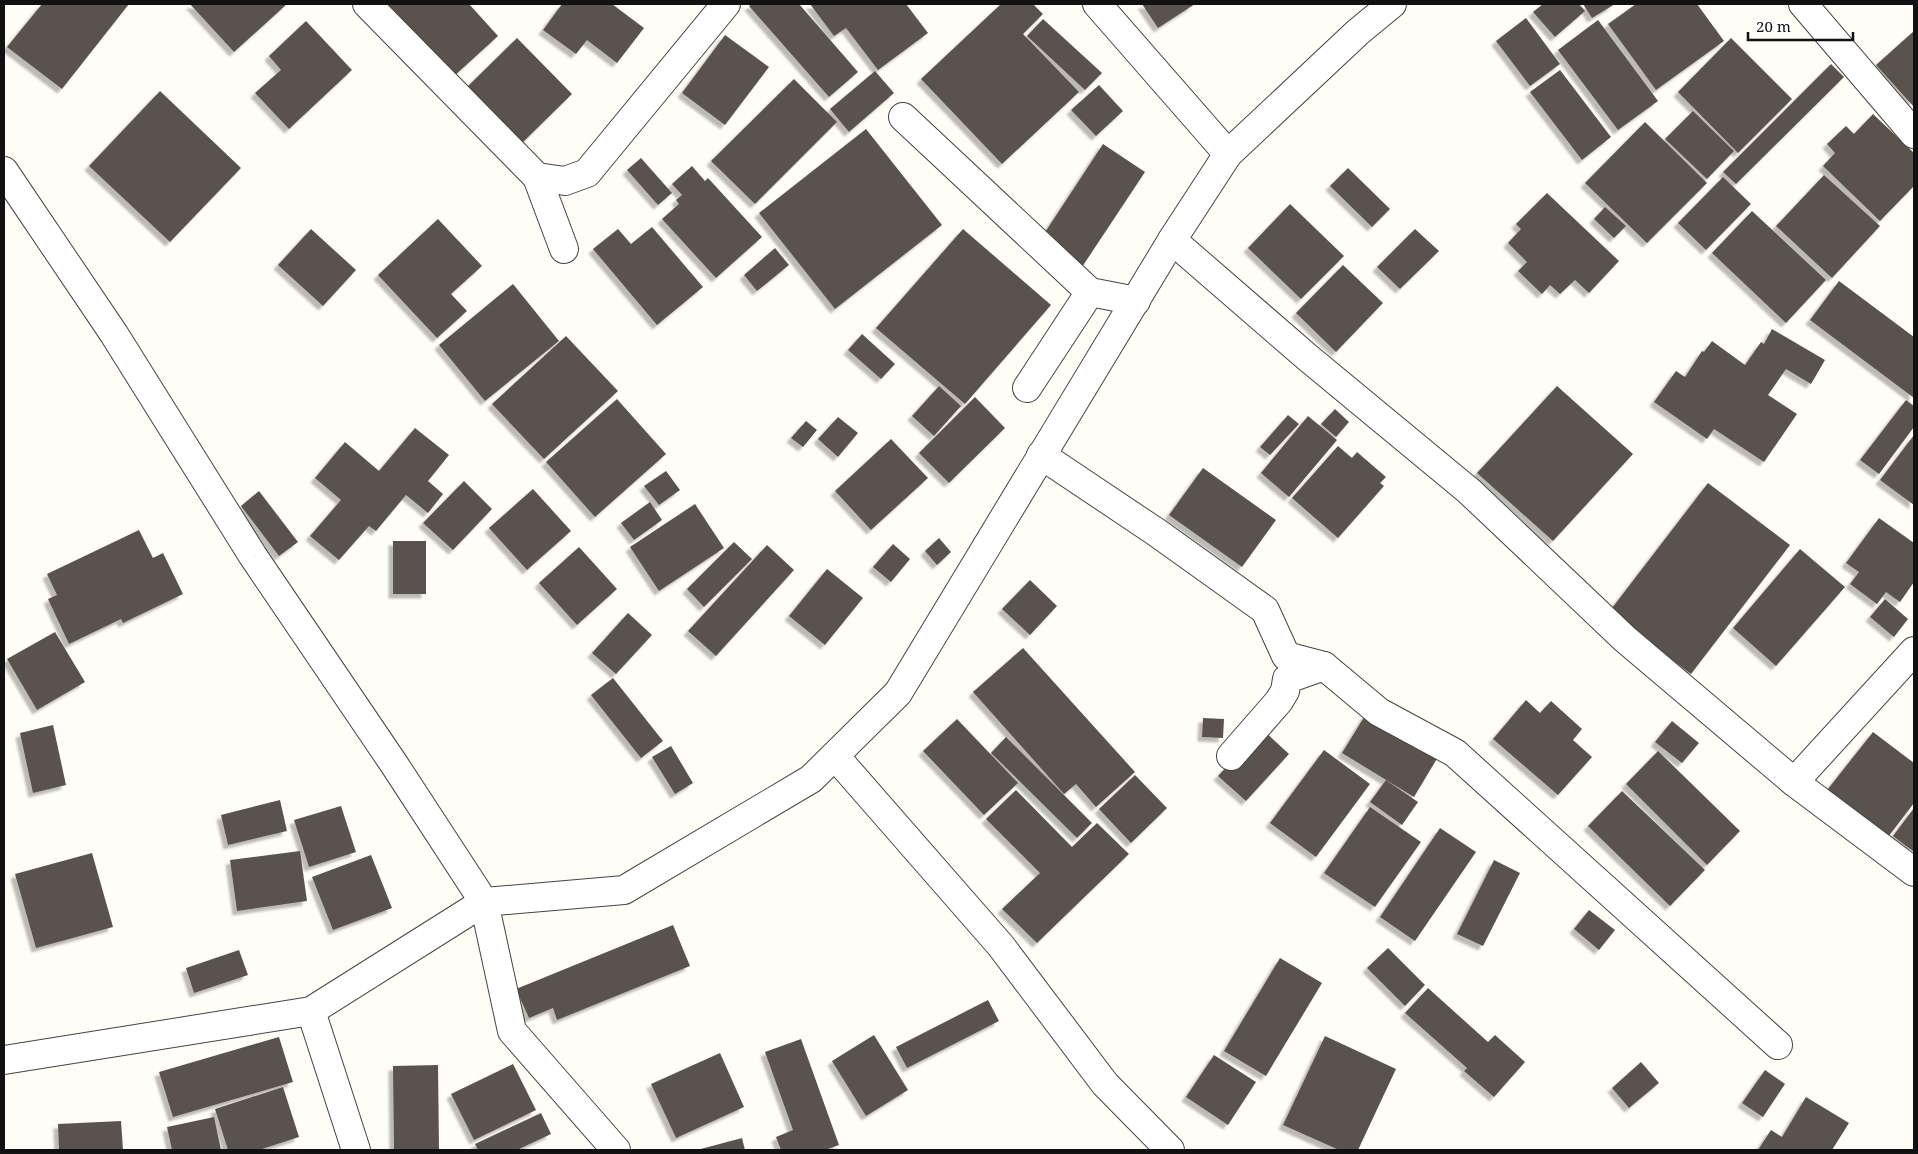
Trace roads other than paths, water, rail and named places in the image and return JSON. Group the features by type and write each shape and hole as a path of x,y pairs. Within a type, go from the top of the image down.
{"street":[{"path":"367,4 537,177 564,250"},
{"path":"537,177 565,181 587,173 726,4"},
{"path":"1097,4 1228,154"},
{"path":"4,1060 311,1011 484,902 624,890 811,779 898,693 1172,240 1228,154 1358,32 1392,4"},
{"path":"1803,4 1914,134"},
{"path":"903,117 1090,292 1136,301"},
{"path":"4,171 114,334 253,556 394,764 484,902 512,1030 616,1150"},
{"path":"1172,240 1307,357 1468,491 1625,639 1794,782 1914,872"},
{"path":"1027,388 1090,292"},
{"path":"1042,456 1156,532 1265,610 1286,656 1324,666 1379,712 1454,752 1778,1045"},
{"path":"1794,782 1914,652"},
{"path":"1231,756 1279,701 1287,679 1324,666"},
{"path":"835,756 1001,946 1105,1084 1170,1150"},
{"path":"311,1011 356,1150"}]}
